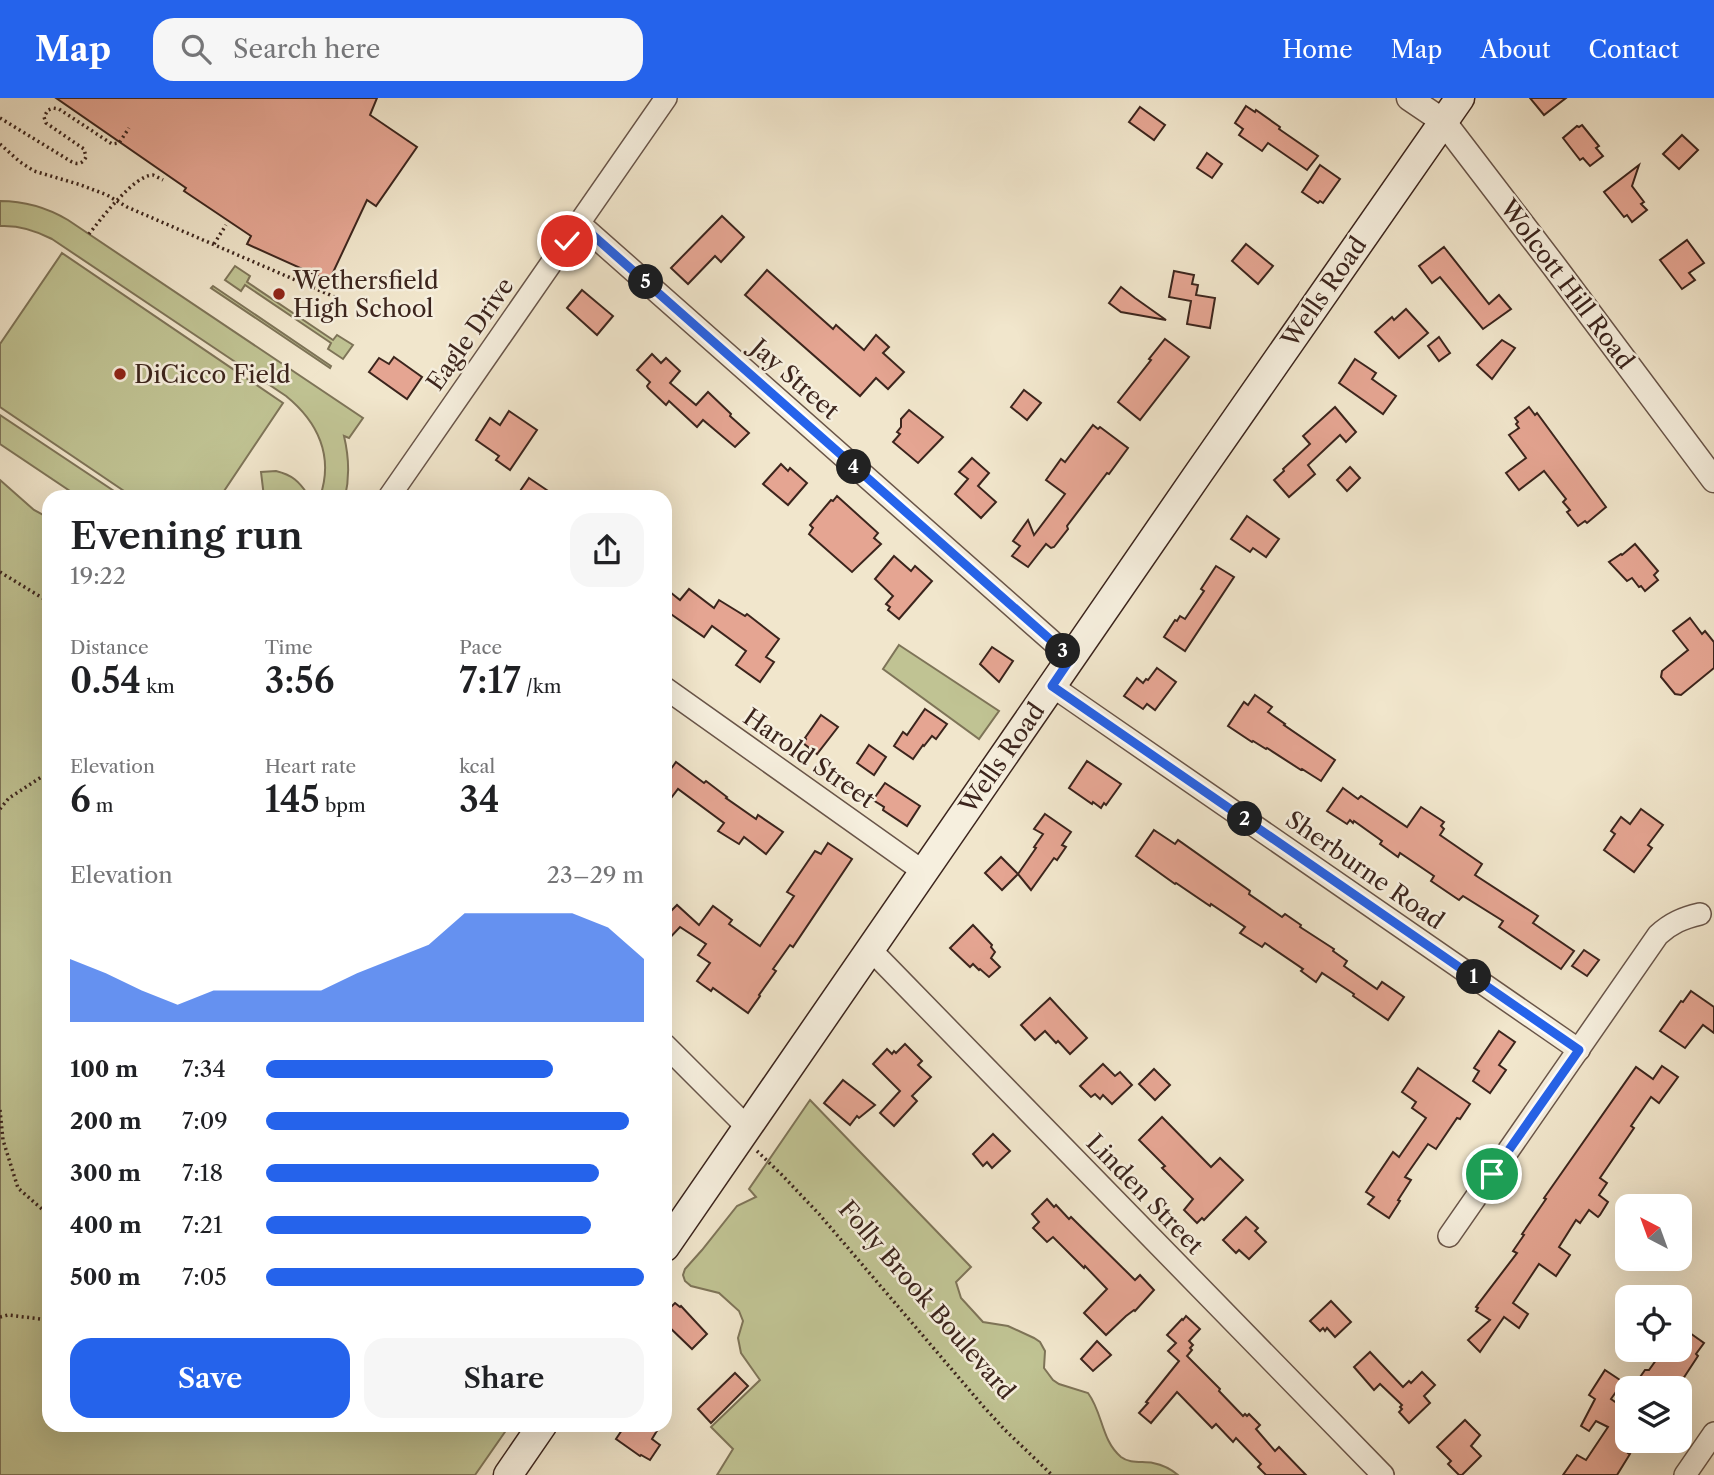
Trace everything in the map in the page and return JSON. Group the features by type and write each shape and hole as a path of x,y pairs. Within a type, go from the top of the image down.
{"main road":[{"name":"Wells Road","path":"672,1237 1460,98"},
{"path":"508,1475 538,1432"}],"street":[{"name":"Eagle Drive","path":"394,490 666,98"},
{"name":"Wolcott Hill Road","path":"1409,98 1443,121 1714,480"},
{"name":"Jay Street","path":"579,223 1071,658"},
{"name":"Sherburne Road","path":"1052,686 1579,1050"},
{"name":"Harold Street","path":"672,693 924,872"},
{"path":"1449,1236 1658,935 1683,918 1700,914"},
{"name":"Linden Street","path":"870,949 1383,1475"},
{"path":"672,1052 747,1128"},
{"path":"1685,1475 1714,1433"}],"path":[{"path":"0,118 77,164 85,160 86,151 46,123 44,117 48,110 59,109 112,144 119,143 129,128"},
{"path":"0,144 34,171 107,195 127,207 337,298"},
{"path":"89,234 108,210 143,177 153,175 163,180"},
{"path":"213,244 226,225"},
{"path":"0,572 42,598"},
{"path":"0,809 9,798 42,777"},
{"path":"0,1110 3,1140 18,1188 42,1209"},
{"name":"Folly Brook Boulevard","path":"763,1157 828,1225 983,1406 1052,1475"},
{"path":"0,1317 8,1315 42,1319"}],"green space":[{"path":"0,201 35,206 68,220 363,418 349,438 344,436 348,466 346,490 322,490 325,468 320,441 307,417 286,396 52,239 27,229 0,226"},
{"name":"DiCicco Field","path":"62,253 283,403 225,490 123,490 0,407 0,344"},
{"path":"235,266 250,276 247,282 333,340 337,335 353,345 343,359 328,349 331,343 245,285 241,291 225,280"},
{"path":"213,286 331,366 330,368 211,288"},
{"path":"0,415 112,490 69,490 0,444"},
{"path":"276,471 286,474 295,479 304,490 263,490 261,472"},
{"path":"0,480 42,514 42,1432 505,1432 475,1475 0,1475"},
{"path":"899,645 999,711 979,739 883,669"},
{"path":"810,1100 971,1267 956,1282 961,1298 983,1322 1008,1326 1040,1342 1045,1351 1044,1368 1059,1384 1088,1393 1110,1443 1121,1457 1160,1465 1178,1475 717,1475 733,1449 711,1427 760,1380 741,1353 738,1338 743,1321 739,1311 719,1293 691,1286 683,1275 685,1269 737,1206 756,1197 749,1189"}],"building":[{"path":"56,98 377,98 370,115 417,147 376,206 367,200 329,281 247,244 251,236"},
{"path":"1530,98 1566,98 1544,115"},
{"path":"1246,106 1255,112 1256,110 1318,156 1307,170 1268,143 1262,151 1239,135 1243,129 1235,123"},
{"path":"1140,107 1165,125 1154,140 1129,122"},
{"path":"1582,125 1599,146 1596,148 1603,156 1590,166 1583,158 1580,160 1563,138"},
{"path":"1682,135 1698,150 1679,169 1663,154"},
{"path":"1207,153 1222,164 1212,178 1197,168"},
{"path":"1320,165 1340,179 1323,203 1318,203 1302,192"},
{"path":"1639,165 1632,186 1647,210 1632,222 1627,215 1624,217 1604,192"},
{"path":"722,216 744,237 721,262 715,256 688,284 671,268"},
{"path":"1687,240 1704,263 1689,273 1695,280 1682,289 1660,260"},
{"path":"1246,244 1273,266 1258,284 1232,261"},
{"path":"1444,247 1489,304 1499,295 1511,309 1483,329 1440,277 1432,283 1419,266"},
{"path":"767,270 833,329 836,325 864,350 876,335 889,347 883,353 904,372 888,389 876,378 860,396 745,295"},
{"path":"1174,271 1194,275 1192,284 1198,285 1196,295 1215,298 1210,328 1187,324 1191,301 1169,297"},
{"path":"1121,287 1166,320 1121,312 1109,303"},
{"path":"582,290 613,316 597,335 567,308"},
{"path":"1406,309 1428,333 1399,358 1375,332"},
{"path":"1439,337 1450,353 1439,361 1428,346"},
{"path":"1165,339 1189,357 1140,420 1118,402"},
{"path":"1502,340 1515,348 1492,379 1477,365"},
{"path":"652,354 661,363 666,358 680,371 670,383 696,405 708,392 749,433 735,447 703,420 697,427 669,401 666,405 648,388 650,382 637,370"},
{"path":"394,357 422,377 407,399 369,372 379,358 389,364"},
{"path":"1355,359 1376,373 1372,379 1396,396 1383,414 1339,383"},
{"path":"1024,390 1041,403 1027,420 1011,407"},
{"path":"1335,407 1356,432 1346,442 1340,435 1308,465 1315,474 1289,497 1274,480 1310,444 1303,436"},
{"path":"1529,407 1535,415 1537,413 1606,507 1587,523 1585,521 1578,526 1567,512 1570,510 1563,502 1566,499 1544,471 1519,490 1506,473 1526,458 1509,435 1519,428 1515,418"},
{"path":"909,410 943,437 918,463 893,442 900,434 897,432 901,427 901,419"},
{"path":"509,411 537,430 510,470 496,460 499,456 476,440 490,418 500,425"},
{"path":"1093,425 1098,429 1100,427 1128,448 1067,526 1068,529 1054,547 1046,544 1028,567 1012,556 1020,546 1013,541 1028,520 1034,535 1065,494 1046,480 1061,459 1065,462"},
{"path":"972,458 989,473 978,486 996,502 981,518 955,494 968,479 959,472"},
{"path":"781,464 807,483 788,505 763,484"},
{"path":"1350,467 1360,478 1347,491 1337,480"},
{"path":"529,478 547,490 521,490"},
{"path":"837,496 878,533 874,538 881,544 852,572 809,534 813,528 810,525"},
{"path":"1247,516 1279,539 1266,557 1253,548 1250,552 1231,539"},
{"path":"1635,544 1658,571 1654,575 1658,580 1645,591 1632,578 1627,581 1609,562"},
{"path":"894,556 911,571 915,566 932,581 899,619 888,610 890,607 886,604 893,596 875,579"},
{"path":"1216,566 1234,577 1185,651 1164,637 1175,620 1180,616 1185,619 1204,591 1201,589"},
{"path":"689,589 714,608 719,600 745,616 747,614 779,639 766,657 774,662 760,682 736,665 746,651 712,626 704,637 672,615 672,594 680,600"},
{"path":"1690,618 1702,634 1705,631 1714,642 1714,668 1681,695 1675,694 1661,677 1662,671 1688,650 1673,631"},
{"path":"992,647 1013,661 999,682 980,664"},
{"path":"1157,668 1176,682 1155,710 1147,704 1143,709 1124,696 1137,678 1143,683"},
{"path":"1255,695 1272,707 1268,712 1284,725 1335,760 1321,781 1228,726 1244,702 1248,705"},
{"path":"925,709 947,724 936,739 932,736 923,745 913,759 894,746 903,732 907,735"},
{"path":"821,715 838,727 817,754 803,743"},
{"path":"869,745 886,757 874,775 857,763"},
{"path":"1087,761 1121,784 1101,808 1069,788"},
{"path":"676,762 756,819 758,815 783,832 766,854 744,837 739,844 718,831 724,823 678,789 672,797 672,767"},
{"path":"885,783 920,806 907,826 873,800"},
{"path":"1343,788 1358,799 1361,796 1407,827 1421,807 1444,822 1440,835 1482,864 1475,875 1538,916 1533,923 1574,951 1561,969 1499,927 1503,921 1463,896 1459,900 1431,881 1434,876 1400,853 1398,857 1380,844 1382,841 1354,821 1353,823 1350,820 1347,824 1327,811"},
{"path":"1641,809 1663,825 1648,845 1652,848 1634,872 1604,850 1615,834 1611,831 1621,817 1630,824"},
{"path":"1045,814 1071,832 1062,845 1066,847 1057,860 1054,858 1031,890 1018,874 1043,834 1034,829"},
{"path":"1154,830 1175,844 1178,840 1282,917 1285,914 1301,925 1300,927 1334,949 1333,951 1347,961 1344,966 1377,989 1382,982 1404,997 1388,1020 1322,973 1316,982 1301,971 1303,969 1265,943 1262,947 1240,933 1245,927 1175,884 1136,856"},
{"path":"828,843 852,859 793,947 790,945 773,969 776,971 748,1013 713,988 711,991 697,981 710,963 698,955 706,944 680,927 672,936 672,910 677,905 699,925 713,906 732,920 729,924 760,946 794,896 787,892 815,851 821,854"},
{"path":"1001,857 1018,874 1002,890 985,873"},
{"path":"973,925 992,945 995,952 991,958 1000,967 989,977 973,964 970,967 950,948"},
{"path":"1584,950 1599,960 1587,976 1572,966"},
{"path":"1691,991 1714,1007 1714,1033 1703,1025 1685,1048 1660,1031"},
{"path":"1050,998 1087,1038 1070,1054 1045,1031 1035,1040 1021,1025"},
{"path":"1499,1031 1515,1042 1499,1065 1506,1070 1490,1093 1473,1081 1479,1071 1474,1068"},
{"path":"905,1044 922,1061 918,1065 931,1077 912,1096 917,1101 894,1126 880,1113 900,1091 873,1064 887,1049 892,1054 894,1051 896,1053"},
{"path":"1103,1064 1115,1076 1120,1072 1132,1085 1112,1104 1103,1095 1100,1099 1095,1094 1091,1097 1080,1086"},
{"path":"1662,1066 1678,1077 1659,1103 1651,1097 1631,1126 1634,1128 1600,1178 1607,1183 1599,1195 1608,1202 1600,1215 1598,1217 1589,1210 1580,1223 1576,1220 1559,1247 1570,1255 1556,1276 1539,1264 1513,1303 1528,1314 1519,1328 1504,1317 1480,1352 1468,1340 1490,1320 1476,1311 1476,1307 1517,1253 1513,1251 1546,1199 1544,1198 1636,1067 1653,1079"},
{"path":"1418,1068 1470,1104 1436,1149 1428,1144 1405,1177 1411,1180 1389,1218 1368,1204 1374,1197 1366,1192 1393,1152 1399,1157 1426,1118 1412,1108 1416,1102 1402,1092"},
{"path":"1154,1069 1170,1085 1155,1100 1139,1084"},
{"path":"843,1080 875,1105 859,1118 857,1116 850,1125 824,1103"},
{"path":"1162,1117 1211,1167 1220,1158 1243,1180 1204,1220 1202,1218 1197,1223 1184,1210 1193,1199 1139,1140"},
{"path":"993,1134 1010,1151 992,1168 987,1162 983,1166 973,1154"},
{"path":"1047,1199 1069,1219 1071,1217 1135,1280 1140,1275 1154,1290 1135,1311 1106,1335 1084,1313 1107,1289 1053,1237 1047,1242 1033,1228 1039,1222 1032,1214"},
{"path":"1246,1217 1258,1228 1255,1231 1266,1242 1249,1259 1239,1250 1236,1253 1223,1240"},
{"path":"1331,1301 1351,1322 1335,1337 1327,1328 1320,1331 1310,1321"},
{"path":"675,1303 681,1306 707,1334 692,1349 672,1330 672,1306"},
{"path":"1186,1316 1200,1329 1189,1341 1193,1345 1187,1356 1243,1416 1249,1414 1260,1425 1256,1429 1275,1451 1279,1447 1306,1475 1266,1475 1258,1467 1261,1464 1236,1438 1233,1442 1216,1424 1212,1428 1177,1392 1151,1423 1139,1413 1179,1361 1168,1351 1176,1343 1167,1335"},
{"path":"1692,1334 1704,1343 1685,1376 1641,1376 1645,1370 1649,1370 1655,1362 1692,1362"},
{"path":"1097,1341 1111,1355 1093,1371 1081,1359"},
{"path":"1370,1352 1403,1387 1422,1372 1435,1385 1424,1396 1430,1403 1409,1423 1399,1412 1402,1405 1380,1384 1374,1390 1354,1367"},
{"path":"1605,1370 1615,1377 1615,1393 1611,1399 1615,1402 1615,1453 1630,1454 1617,1475 1563,1475 1577,1455 1586,1460 1608,1427 1596,1421 1589,1431 1581,1426 1595,1399 1589,1395"},
{"path":"735,1373 748,1386 711,1423 698,1409"},
{"path":"1465,1420 1480,1435 1471,1446 1481,1456 1459,1475 1448,1464 1451,1461 1437,1447"},
{"path":"621,1432 656,1432 652,1439 660,1445 650,1460 616,1439"}],"place":[{"name":"Wethersfield High School","path":"279,294"},
{"name":"DiCicco Field","path":"120,374"}],"route":[{"path":"567,241 579,223 1071,658 1052,686 1579,1050 1492,1174"}]}
